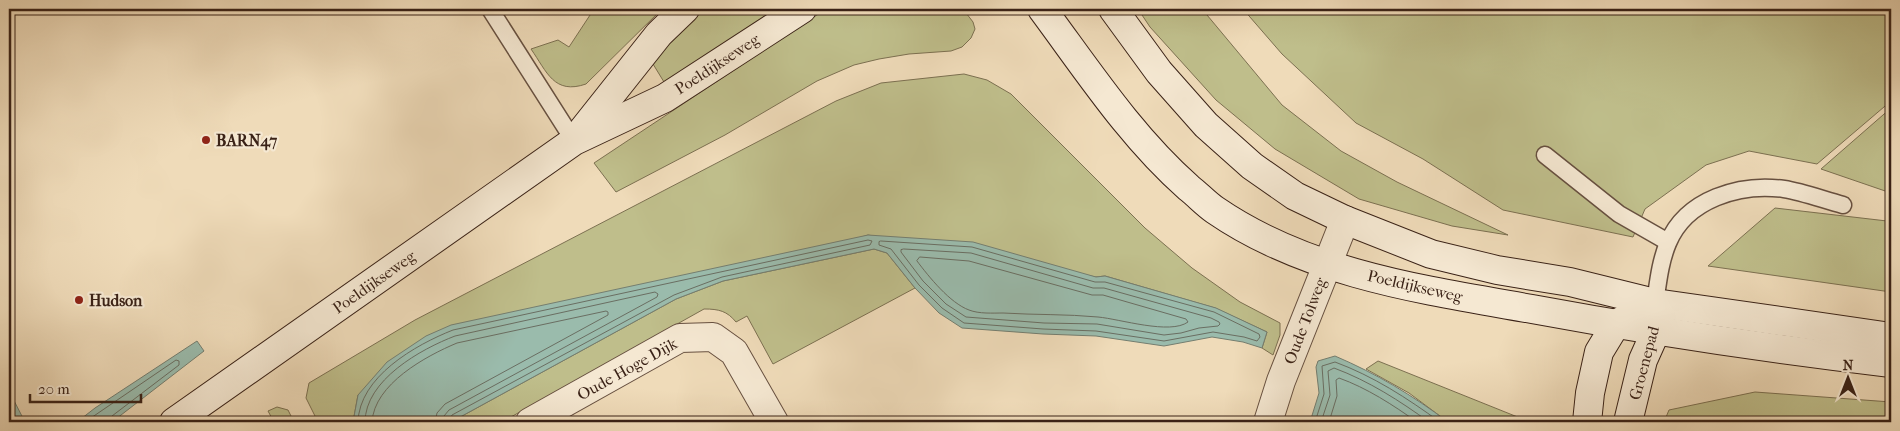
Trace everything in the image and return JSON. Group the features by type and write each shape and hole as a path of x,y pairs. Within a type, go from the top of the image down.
{"street":[{"name":"Poeldijkseweg","path":"574,141 659,34 685,9"},
{"name":"Poeldijkseweg","path":"174,422 574,141 665,98 802,9"},
{"name":"Poeldijkseweg","path":"1042,9 1116,110 1167,169 1214,210 1268,241 1327,265 1420,290 1616,324 1801,352 1891,363"},
{"path":"1113,9 1159,72 1206,124 1252,166 1295,196 1344,220 1430,254 1497,270 1570,282 1655,302 1891,337"},
{"name":"Oude Tolweg","path":"1268,422 1281,381 1344,220"},
{"name":"Groenepad","path":"1587,422 1590,393 1599,352 1616,324 1655,302 1656,330 1643,360 1628,422"},
{"name":"Oude Hoge Dijk","path":"530,422 680,338 713,337 734,352 774,422"}],"lane":[{"path":"490,9 574,141"},
{"path":"1545,155 1619,214 1668,242"},
{"path":"1655,302 1662,260 1668,242 1679,224 1694,210 1711,199 1731,192 1751,189 1784,189 1843,205"}],"shaded area":[{"path":"594,9 662,9 586,84 575,87 559,84 547,73 531,49 558,40 569,47"},
{"path":"703,9 782,9 672,82 664,82 653,64 654,59"},
{"path":"826,9 963,9 973,22 975,29 971,38 962,47 951,51 909,54 879,59 854,65 817,81 725,135 616,192 594,163"},
{"path":"1138,9 1202,9 1282,105 1341,151 1397,182 1508,235 1452,226 1359,199 1275,149 1216,100 1150,27"},
{"path":"1243,9 1891,9 1891,101 1817,164 1749,151 1706,165 1645,209 1633,237 1503,210 1423,159 1356,123 1282,54"},
{"path":"964,74 987,80 1011,94 1145,228 1192,268 1240,302 1280,323 1280,335 1273,355 1262,348 1267,332 1215,308 1105,276 1096,277 868,235 358,395 353,422 318,422 306,398 309,383 415,320 836,101 881,83"},
{"path":"1891,108 1891,193 1821,169"},
{"path":"1775,208 1887,221 1891,227 1891,292 1708,266"},
{"path":"874,249 887,253 915,288 773,364 747,316 736,322 722,311 704,309 502,422 451,422 676,299 723,281"},
{"path":"1378,361 1530,422 1448,422 1409,393 1366,369"},
{"path":"1755,392 1891,402 1891,422 1664,422 1669,410"},
{"path":"277,407 288,410 294,422 274,422 268,411"}],"water":[{"path":"868,235 973,242 1096,277 1105,276 1216,308 1267,332 1262,348 1243,342 1212,337 1164,346 1096,336 962,328 939,313 915,288 887,253 874,249 723,281 676,299 451,422 353,422 358,395 387,362 426,336 451,325"},
{"path":"197,341 204,351 112,422 77,422 95,408"},
{"path":"1335,356 1394,386 1448,422 1310,422 1319,393 1316,367 1318,361"},
{"path":"9,391 25,422 9,422"}],"place":[{"name":"BARN47","path":"206,140"},
{"name":"Hudson","path":"79,300"}]}
